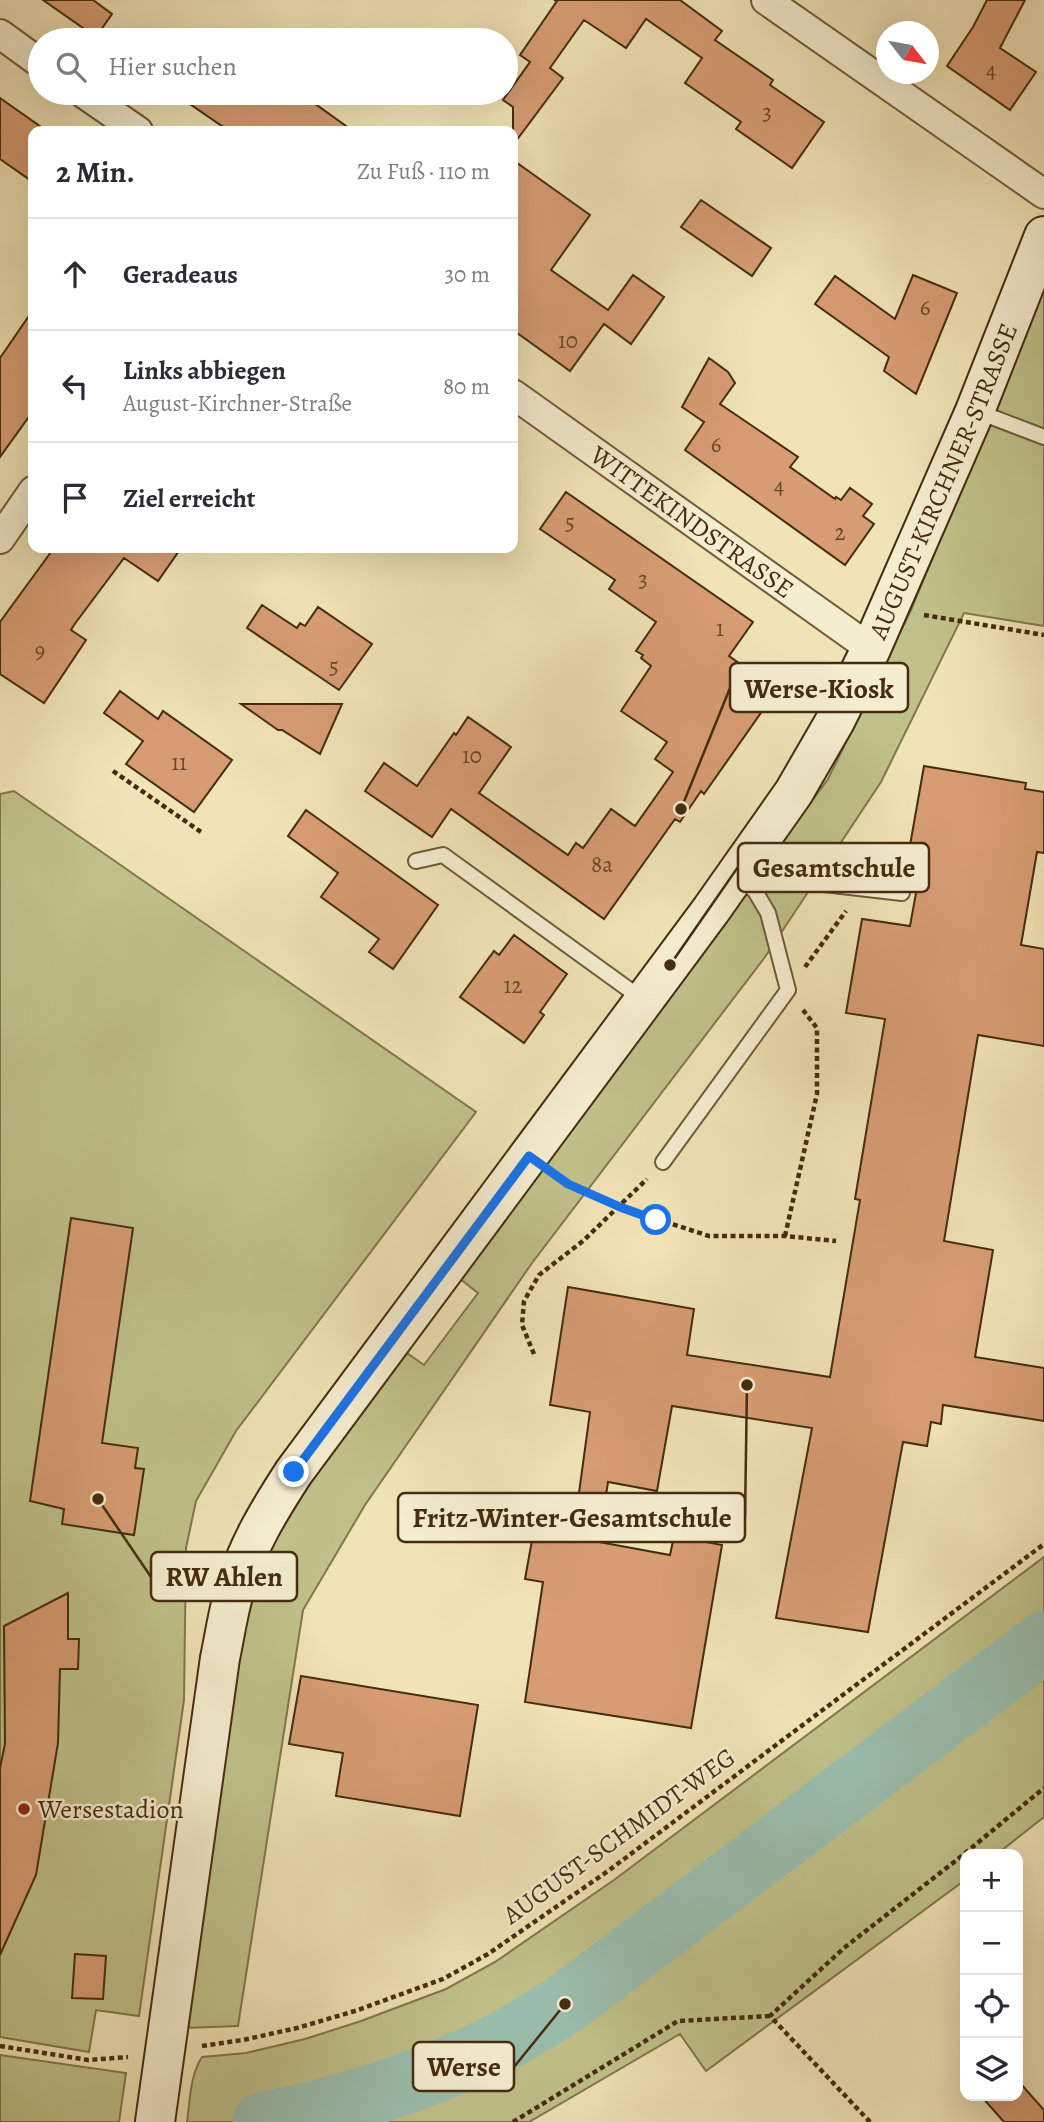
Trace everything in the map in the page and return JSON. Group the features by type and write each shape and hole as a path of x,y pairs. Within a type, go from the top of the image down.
{"street":[{"path":"766,0 1044,194"},
{"path":"0,34 28,54"},
{"path":"100,105 131,126"},
{"name":"AUGUST-KIRCHNER-STRASSE","path":"155,2122 220,1658 235,1589 248,1551 268,1511 294,1472 529,1156 794,792 872,649 975,411 1044,236"},
{"name":"WITTEKINDSTRASSE","path":"518,398 872,649"},
{"path":"0,539 28,498"}],"lane":[{"path":"975,411 1044,437"},
{"path":"416,862 443,855 643,1000"},
{"path":"736,874 902,892"},
{"path":"663,1162 788,990 768,913 755,891 736,874"}],"path":[{"path":"889,608 1044,635"},
{"path":"113,771 201,832"},
{"path":"785,1236 817,1094 817,1028 788,990 863,888"},
{"path":"529,1156 568,1184 620,1207 709,1236 785,1236 836,1241"},
{"path":"534,1354 522,1325 524,1301 539,1275 583,1241 663,1162"},
{"name":"AUGUST-SCHMIDT-WEG","path":"0,2046 88,2060 115,2059 163,2067 243,2040 355,2011 443,1979 488,1954 608,1871 1044,1544"},
{"path":"513,2122 678,2021 771,2016 844,1948 1044,1788"},
{"path":"771,2016 870,2122"}],"green space":[{"path":"1044,290 1044,626 964,613 881,782 765,957 532,1263 365,1505 303,1610 238,2026 185,2028 236,1656 265,1558 298,1498 404,1351 424,1365 478,1293 459,1278 828,779 911,610"},
{"path":"14,791 476,1112 236,1431 196,1501 186,1548 184,1700 139,2016 96,2010 89,2052 0,2037 0,794"},
{"path":"1044,1557 1044,1817 1003,1849 960,1849 960,1884 706,2071 680,2034 529,2122 187,2122 193,2080 202,2057 246,2053 305,2039 446,1989 495,1962 614,1880"},
{"path":"0,2055 126,2073 119,2122 0,2122"}],"building":[{"path":"43,0 93,0 112,14 102,28 83,28"},
{"path":"554,0 680,0 722,31 715,40 773,80 770,85 824,122 792,168 736,129 741,122 685,83 702,58 646,19 626,48 584,20 550,68 563,78 518,138 518,126 513,126 513,107 510,105 518,105 518,79 530,62 520,55 557,1"},
{"path":"987,0 1025,0 1000,48 1036,72 1010,110 947,66"},
{"path":"0,98 40,126 28,126 28,179 0,159"},
{"path":"191,105 317,105 346,126 222,126"},
{"path":"518,164 590,215 551,270 608,310 633,275 664,297 631,344 604,324 570,371 518,334"},
{"path":"701,200 771,248 752,276 681,227"},
{"path":"913,275 957,293 916,394 884,371 889,357 815,304 835,276 895,319"},
{"path":"28,317 28,418 0,457 0,358"},
{"path":"709,358 728,372 735,383 720,404 798,457 790,467 835,499 836,497 841,500 850,488 872,504 863,516 874,524 845,565 685,450 704,422 682,407"},
{"path":"566,492 753,622 729,656 777,690 704,794 701,791 680,822 675,819 604,919 451,809 432,837 365,791 384,763 417,786 468,717 511,747 479,793 568,855 576,843 583,848 611,809 635,826 673,772 655,759 667,742 621,711 651,666 641,658 643,655 636,651 656,622 609,589 615,580 540,529"},
{"path":"50,553 178,553 158,581 124,558 71,630 86,640 44,703 0,674 0,622"},
{"path":"262,605 297,628 300,623 305,626 318,607 372,644 339,690 247,628"},
{"path":"120,691 158,719 163,711 232,760 194,812 126,764 143,741 104,713"},
{"path":"241,704 342,704 320,754 278,730"},
{"path":"924,766 1026,783 1025,789 1044,792 1044,853 1037,852 1021,945 1044,949 1044,1046 978,1035 944,1241 993,1250 975,1357 1044,1368 1044,1421 943,1405 941,1424 931,1422 927,1446 903,1442 868,1632 776,1618 812,1428 672,1406 657,1491 608,1482 599,1542 670,1555 674,1536 722,1545 691,1728 525,1702 543,1582 525,1579 534,1529 573,1537 590,1412 550,1405 568,1287 694,1309 687,1355 830,1377 860,1200 855,1199 885,1019 846,1013 862,919 910,926 920,871 906,868"},
{"path":"306,810 438,905 393,969 369,952 379,939 321,897 338,873 288,836"},
{"path":"514,935 567,974 540,1012 544,1015 524,1043 460,997 494,951 499,955"},
{"path":"71,1218 133,1228 102,1443 138,1448 135,1468 144,1469 134,1535 62,1524 64,1509 30,1501"},
{"name":"Wersestadion","path":"68,1593 68,1639 79,1639 78,1669 60,1669 58,1743 36,1875 0,1955 0,1768 5,1744 4,1626"},
{"path":"301,1676 478,1705 460,1816 336,1796 343,1753 289,1744"},
{"path":"75,1954 106,1956 103,1999 72,1998"},
{"path":"1023,2086 1044,2110 1044,2122 1004,2122 985,2101 1023,2101"}],"waterway":[{"path":"263,2122 382,2092 469,2058 539,2020 565,2004 1044,1642"}],"place":[{"name":"Werse-Kiosk","path":"681,809"},
{"name":"Gesamtschule","path":"670,965"},
{"name":"Fritz-Winter-Gesamtschule","path":"747,1385"},
{"name":"RW Ahlen","path":"98,1499"},
{"name":"Wersestadion","path":"24,1809"},
{"name":"Werse","path":"565,2004"}],"route":[{"path":"294,1472 529,1156 568,1184 656,1220"}]}
